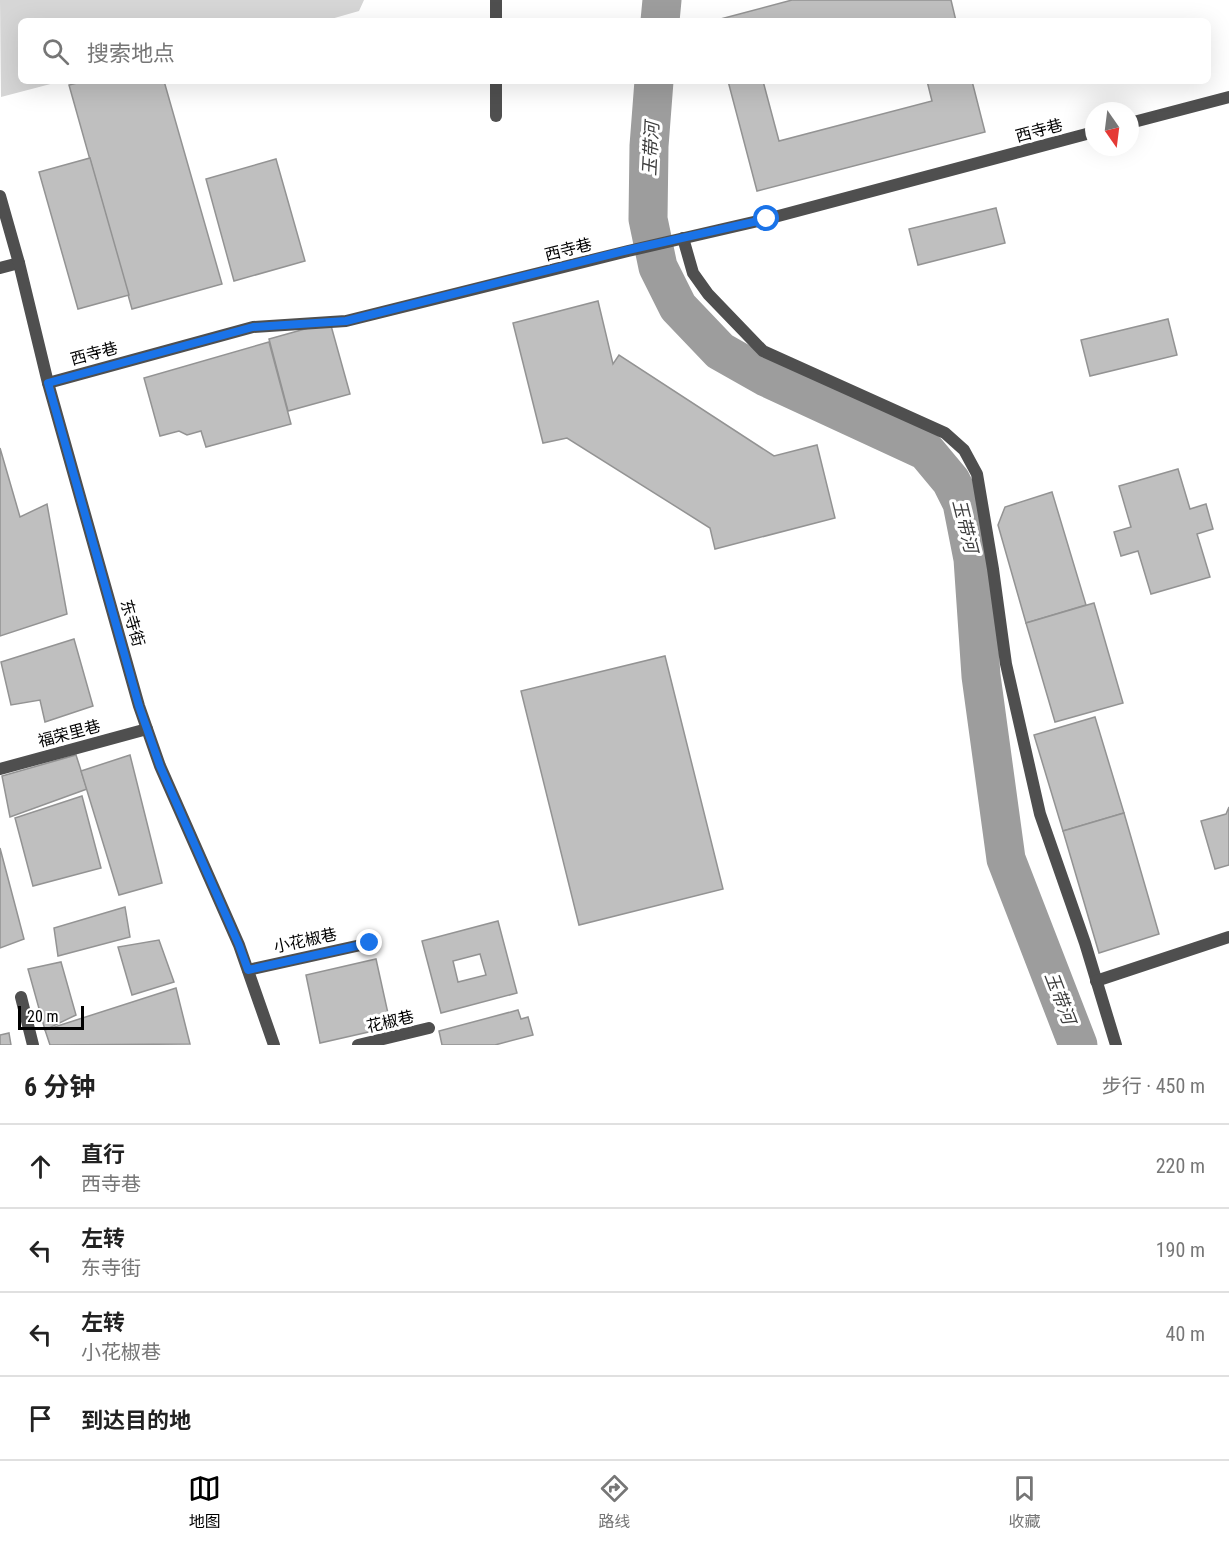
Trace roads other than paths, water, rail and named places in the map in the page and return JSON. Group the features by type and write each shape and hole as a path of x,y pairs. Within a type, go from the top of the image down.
{"street":[{"path":"496,0 496,18"},
{"path":"496,84 496,116"},
{"path":"1139,121 1229,97"},
{"name":"西寺巷","path":"48,383 253,327 346,321 628,250 767,219 1085,134"},
{"name":"东寺街","path":"0,196 48,383 147,729 160,766 239,945 274,1045"},
{"path":"683,238 693,273 708,294 764,351 945,433 964,450 977,474 1006,664 1040,814 1116,1045"},
{"path":"0,268 19,263"},
{"name":"福荣里巷","path":"0,769 147,729"},
{"path":"1096,981 1229,937"},
{"name":"小花椒巷","path":"248,970 370,943"},
{"path":"21,997 33,1045"},
{"name":"花椒巷","path":"358,1045 429,1028"}],"waterway":[{"name":"玉带河","path":"660,18 662,0"},
{"name":"玉带河","path":"654,84 649,146 648,219 658,267 678,307 720,351 766,377 926,451 951,481 962,503 973,559 981,676 1006,859 1078,1045"}]}
